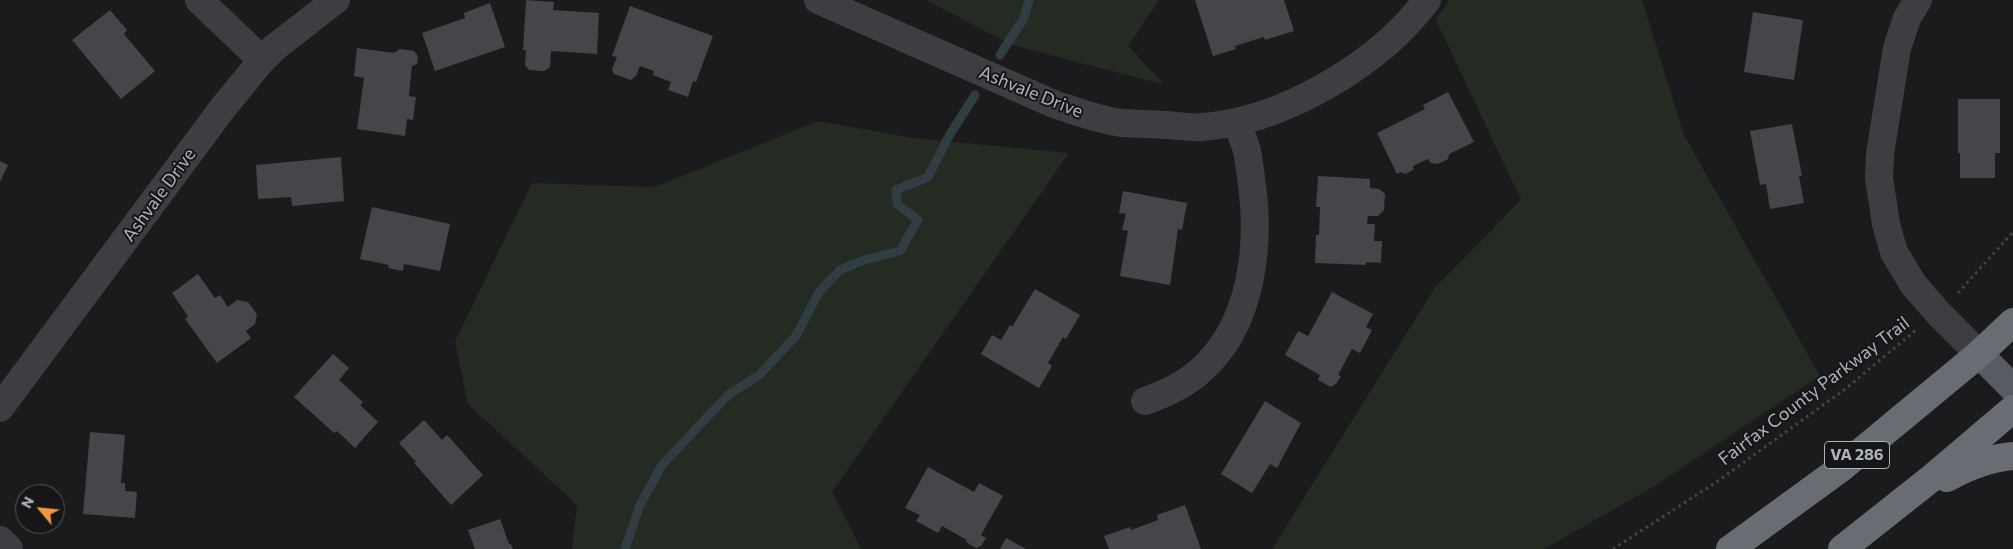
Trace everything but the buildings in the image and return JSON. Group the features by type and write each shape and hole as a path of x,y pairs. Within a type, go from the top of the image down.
{"highway":[{"name":"VA 286","path":"1730,549 1840,469 1979,354 2013,322"},
{"path":"1842,549 1933,478 2013,409"},
{"path":"1897,505 1967,467 1993,458 2013,456"}],"main road":[{"path":"1979,354 2013,388"}],"street":[{"path":"199,0 262,60"},
{"name":"Ashvale Drive","path":"0,408 222,109 262,60 336,0"},
{"name":"Ashvale Drive","path":"818,0 1056,105 1090,116 1122,122 1200,127 1237,122 1270,112 1341,77 1387,44 1427,0"},
{"path":"1918,0 1907,18 1897,48 1880,154 1879,178 1886,224 1894,252 1913,284 1939,314 1979,354"},
{"path":"1146,402 1174,390 1199,372 1219,351 1236,324 1254,259 1255,206 1247,153 1237,122"},
{"path":"0,540 8,549"}],"path":[{"name":"Fairfax County Parkway Trail","path":"1613,549 1715,483 1844,390 1939,314 2013,232"}],"shaded area":[{"path":"926,0 1159,0 1128,46 1165,85 1012,45"},
{"path":"1449,0 1642,0 1684,135 1820,376 1655,486 1544,549 1272,549 1436,286 1521,200 1436,20"},
{"path":"818,121 913,138 1069,153 832,492 861,549 572,549 577,505 468,404 455,341 532,183 655,187"}],"waterway":[{"path":"1000,55 1024,18 1029,0"},
{"path":"625,549 640,505 662,465 728,395 759,375 796,336 819,292 840,270 864,260 900,251 918,220 897,204 896,190 928,177 949,136 975,95"}]}
